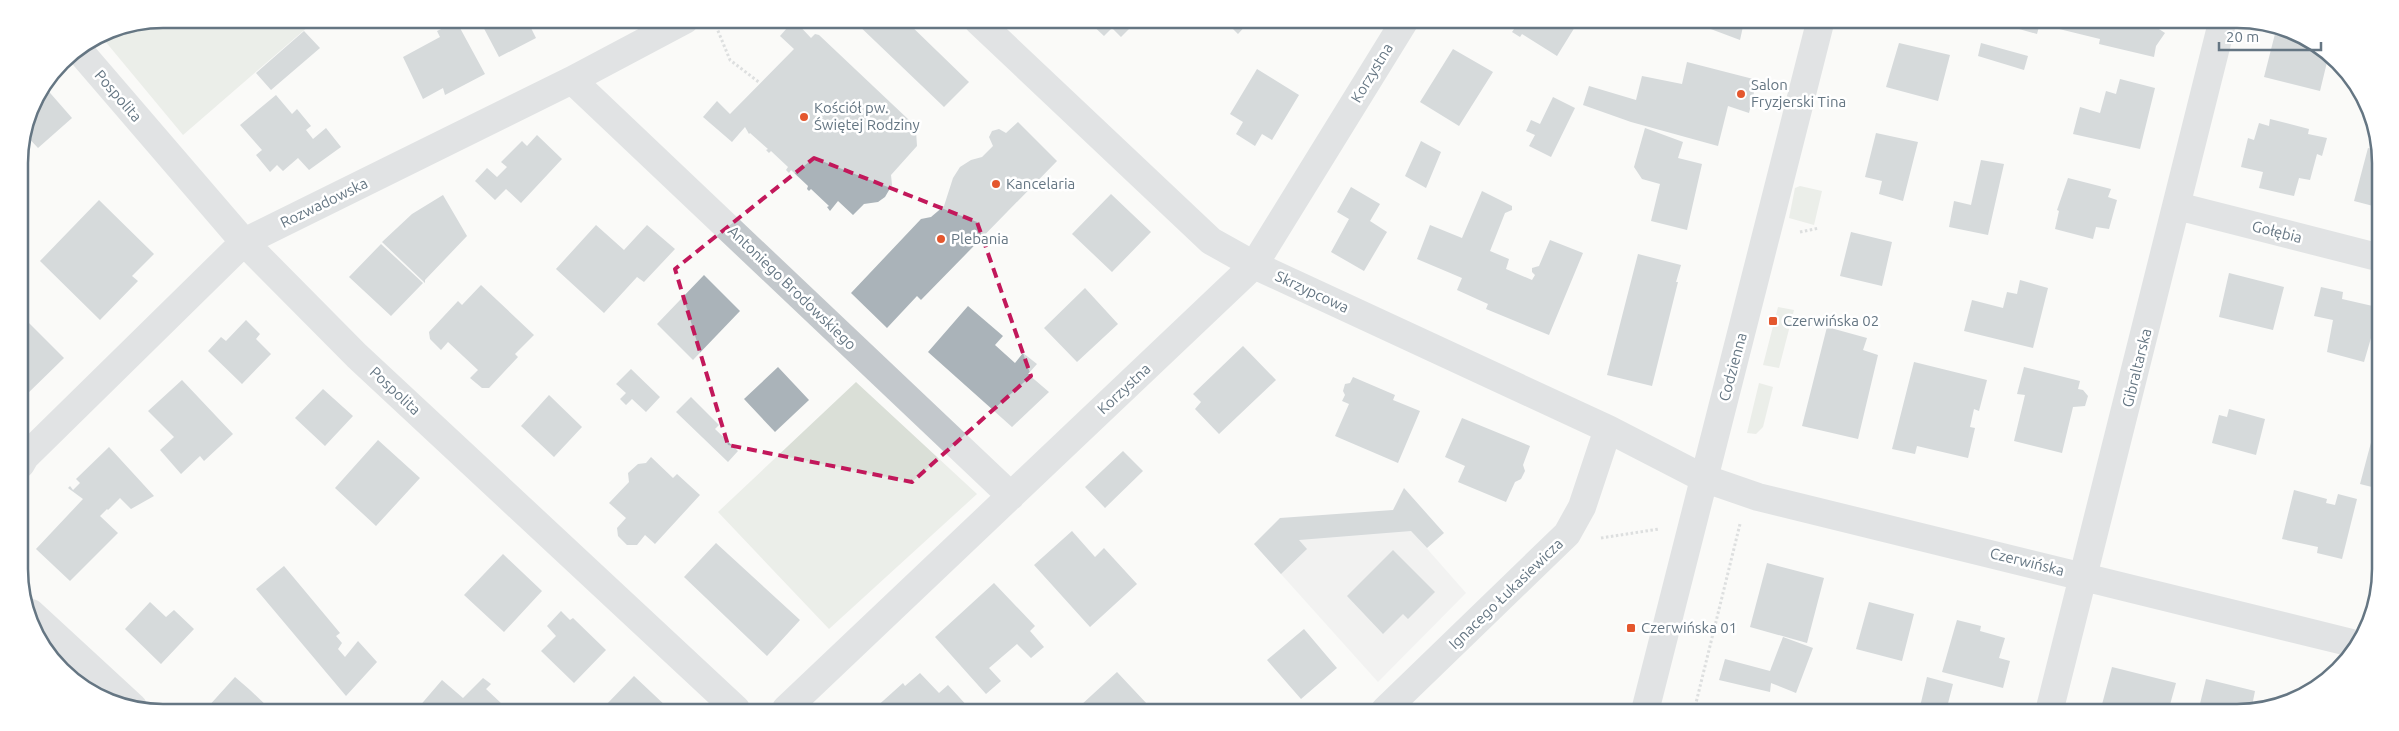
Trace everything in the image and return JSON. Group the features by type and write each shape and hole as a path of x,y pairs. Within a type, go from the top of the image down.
{"street":[{"name":"Rozwadowska","path":"28,453 244,242 572,80 670,28"},
{"name":"Skrzypcowa","path":"985,28 1211,241 1254,266 1608,429 1703,478"},
{"name":"Korzystna","path":"792,704 1254,266 1400,28"},
{"name":"Codzienna","path":"1647,703 1703,478 1746,321 1819,28"},
{"name":"Gibraltarska","path":"2051,703 2221,28"},
{"name":"Pospolita","path":"82,54 244,242 357,356 730,704"},
{"name":"Antoniego Brodowskiego","path":"572,80 1011,496"},
{"name":"Gołębia","path":"2177,206 2372,256"},
{"name":"Ignacego Łukasiewicza","path":"1392,703 1568,534 1582,507 1608,429"},
{"name":"Czerwińska","path":"1703,478 1758,497 2349,642"},
{"path":"38,619 122,697"}],"path":[{"path":"717,28 730,60 760,83"},
{"path":"1696,703 1741,521"},
{"path":"1598,540 1606,536 1651,529 1667,529"}],"highlighted area":[{"path":"814,158 977,222 1031,376 912,482 728,445 675,269"}],"shaded area":[{"path":"154,28 307,28 183,135 105,40 136,30"},
{"path":"1800,186 1822,191 1814,225 1789,218 1795,188"},
{"path":"1778,307 1794,310 1779,368 1763,365"},
{"path":"856,382 977,494 829,629 718,512"},
{"path":"1759,383 1773,387 1763,427 1756,434 1747,433"},
{"path":"1393,510 1466,593 1378,682 1254,544"}],"building":[{"path":"443,28 460,28 485,74 445,95 443,88 423,99 403,57 440,37 437,31"},
{"path":"484,28 531,28 536,38 499,57"},
{"name":"Kościół pw. Świętej Rodziny","path":"787,28 802,28 811,38 815,34 819,35 909,120 916,131 917,146 891,175 892,185 885,197 878,202 864,204 853,215 838,201 830,211 827,207 829,206 811,189 809,191 807,189 808,186 791,170 789,173 786,170 788,167 771,151 769,153 766,150 768,149 749,134 745,127 732,142 703,117 717,101 730,114 794,49 780,36"},
{"path":"861,28 913,28 969,82 944,107"},
{"path":"1095,28 1112,28 1104,36"},
{"path":"1112,28 1130,28 1121,37"},
{"path":"1232,28 1244,28 1238,34"},
{"path":"1515,28 1574,28 1557,56 1522,34 1520,37 1512,32"},
{"path":"1708,28 1743,28 1740,40"},
{"path":"2016,28 2039,28 2037,34"},
{"path":"2055,28 2158,28 2165,33 2156,46 2154,57 2099,44 2100,39"},
{"path":"304,31 320,48 271,90 256,73"},
{"path":"2275,33 2304,46 2319,55 2327,63 2320,91 2264,77"},
{"path":"1899,43 1950,55 1938,101 1886,87"},
{"path":"1981,43 2028,56 2024,70 1978,56"},
{"path":"1453,49 1493,72 1459,126 1420,102"},
{"path":"1687,62 1757,80 1749,113 1728,106 1718,146 1631,122 1583,105 1589,86 1636,100 1642,76 1682,84"},
{"path":"1257,69 1299,95 1272,140 1262,134 1255,146 1236,134 1243,122 1230,114"},
{"path":"2120,79 2155,88 2140,149 2073,134 2080,107 2100,113 2106,91 2116,94"},
{"path":"48,91 72,118 38,148 30,139 32,128 41,103"},
{"path":"276,95 292,114 297,109 311,126 306,130 313,139 326,128 341,147 309,170 298,158 283,171 277,165 270,172 256,155 262,150 240,125"},
{"path":"1553,97 1575,108 1551,157 1529,146 1535,135 1526,131 1531,120 1540,124"},
{"path":"2270,119 2309,129 2308,134 2327,138 2322,156 2317,154 2310,180 2299,178 2294,196 2259,188 2263,172 2241,167 2248,138 2254,140 2259,123 2269,126"},
{"name":"Plebania","path":"1018,122 1057,161 921,300 917,296 887,328 851,293 921,219 931,217 944,206 953,178 960,167 971,160 982,157 993,146 989,137 992,131 999,129 1006,133"},
{"path":"1645,128 1683,142 1678,158 1702,164 1687,230 1651,221 1660,184 1642,179 1634,167"},
{"path":"1876,133 1918,142 1903,201 1879,194 1882,181 1865,177"},
{"path":"537,135 562,159 521,203 506,189 495,200 475,181 487,168 497,177 507,167 501,162 522,141 527,146"},
{"path":"1421,141 1441,152 1426,188 1405,176"},
{"path":"2368,148 2370,149 2372,206 2354,201"},
{"path":"1981,160 2004,164 1988,235 1949,227 1954,201 1971,205"},
{"path":"2068,178 2111,189 2108,197 2117,200 2109,229 2096,227 2093,239 2055,229 2059,211 2057,210"},
{"path":"1351,187 1380,204 1370,221 1387,232 1364,271 1331,252 1349,219 1337,212"},
{"path":"1482,191 1512,206 1512,210 1505,213 1490,251 1509,259 1506,269 1532,280 1535,275 1532,272 1532,268 1539,266 1550,240 1583,253 1549,335 1486,309 1488,304 1457,290 1462,278 1417,259 1430,225 1462,238"},
{"path":"1111,194 1151,232 1112,272 1072,234"},
{"path":"443,195 467,236 425,280 425,283 382,242 412,214"},
{"path":"99,200 154,254 132,276 138,281 100,320 40,261"},
{"path":"596,225 624,250 647,225 675,249 644,282 637,277 604,313 556,269"},
{"path":"1851,232 1892,242 1882,286 1840,276"},
{"path":"381,244 423,283 391,316 349,277"},
{"path":"1638,254 1681,265 1652,386 1607,375"},
{"path":"2229,273 2284,287 2273,330 2219,317"},
{"path":"704,275 740,311 693,360 657,324"},
{"path":"2020,280 2048,288 2033,348 1964,331 1972,300 2003,308 2007,292 2017,294"},
{"path":"481,285 534,335 515,354 518,357 489,388 482,388 470,378 478,370 448,342 441,350 430,339 429,332 458,301 462,305"},
{"path":"2321,287 2343,292 2342,299 2372,306 2372,338 2364,362 2327,352 2333,320 2314,316"},
{"path":"1085,288 1118,324 1077,362 1044,328"},
{"path":"968,306 1003,336 995,345 1015,363 1023,353 1037,364 1028,374 1049,392 1012,427 928,352"},
{"path":"246,320 260,334 256,339 271,354 242,384 208,351 221,337 226,341"},
{"path":"28,322 64,358 28,393"},
{"path":"1827,327 1867,338 1863,350 1878,355 1858,439 1802,426"},
{"path":"1243,346 1276,380 1219,434 1195,409 1201,402 1193,394"},
{"path":"1914,362 1987,380 1979,411 1974,409 1970,427 1975,428 1968,458 1917,446 1915,454 1892,449"},
{"path":"778,367 809,400 775,432 744,399"},
{"path":"2024,367 2080,381 2078,389 2083,390 2088,396 2085,406 2073,407 2062,453 2014,441 2025,395 2017,394"},
{"path":"631,369 660,397 646,412 632,399 626,405 620,399 626,393 616,384"},
{"path":"1353,377 1395,395 1393,400 1420,411 1398,463 1335,436 1349,404 1342,401 1345,395 1343,391 1345,384 1350,383"},
{"path":"182,380 233,434 204,461 200,456 181,474 160,450 174,437 148,411"},
{"path":"323,389 353,416 325,446 295,418"},
{"path":"549,395 582,427 554,457 521,426"},
{"path":"691,397 719,425 715,429 738,451 728,462 676,412"},
{"path":"2229,409 2265,419 2256,455 2212,443 2219,415 2227,417"},
{"path":"1462,418 1530,446 1523,465 1525,471 1521,479 1515,482 1506,502 1458,482 1465,466 1445,457"},
{"path":"2372,439 2372,487 2360,484"},
{"path":"378,440 420,478 376,526 335,488"},
{"path":"109,447 154,496 131,509 120,498 100,516 118,533 70,581 36,549 83,499 68,488 70,486 73,490 80,483 76,479"},
{"path":"1123,451 1143,471 1105,508 1085,487"},
{"path":"651,457 673,478 677,474 700,495 655,544 645,535 637,545 627,545 618,536 617,528 626,518 609,503 629,482 628,473 638,464 646,463"},
{"path":"1404,488 1444,533 1427,548 1411,531 1299,540 1307,549 1281,574 1254,544 1280,518 1393,510"},
{"path":"2294,490 2327,499 2326,503 2335,505 2338,494 2357,499 2342,559 2317,553 2318,547 2282,539"},
{"path":"1072,531 1095,557 1104,548 1137,584 1090,627 1034,565"},
{"path":"716,543 800,620 767,656 684,577"},
{"path":"1393,550 1435,592 1408,619 1403,614 1383,634 1347,596"},
{"path":"503,554 542,591 504,632 464,595"},
{"path":"1767,563 1824,578 1807,643 1750,627"},
{"path":"284,566 340,633 336,636 342,643 338,649 345,657 358,641 377,662 346,696 256,589"},
{"path":"994,583 1035,626 1030,631 1044,647 1031,658 1017,644 989,668 1001,681 986,694 935,637"},
{"path":"150,602 166,617 174,610 194,629 161,664 125,629"},
{"path":"1869,602 1914,614 1902,661 1856,649"},
{"path":"561,611 570,620 573,618 606,650 574,683 541,651 556,636 547,626"},
{"path":"1957,620 1981,626 1980,631 2005,638 1999,658 2010,661 2003,688 1942,672"},
{"path":"1304,629 1337,668 1301,699 1267,660"},
{"path":"1783,637 1813,648 1796,693 1771,683 1770,692 1719,680 1725,659 1770,671"},
{"path":"2112,667 2176,683 2170,703 2102,703"},
{"path":"1117,672 1147,704 1083,704"},
{"path":"920,673 939,693 948,685 965,704 880,704 903,683 905,686"},
{"path":"634,676 663,704 607,704"},
{"path":"235,677 265,704 211,704"},
{"path":"1927,677 1953,684 1948,703 1921,703"},
{"path":"483,678 491,684 486,689 502,704 422,704 442,680 463,698"},
{"path":"2206,679 2255,691 2253,702 2200,703"}],"place":[{"name":"Salon Fryzjerski Tina","path":"1741,94"},
{"name":"Kościół pw. Świętej Rodziny","path":"804,117"},
{"name":"Kancelaria","path":"996,184"},
{"name":"Plebania","path":"941,239"},
{"name":"Czerwińska 02","path":"1773,321"},
{"name":"Czerwińska 01","path":"1631,628"}]}
